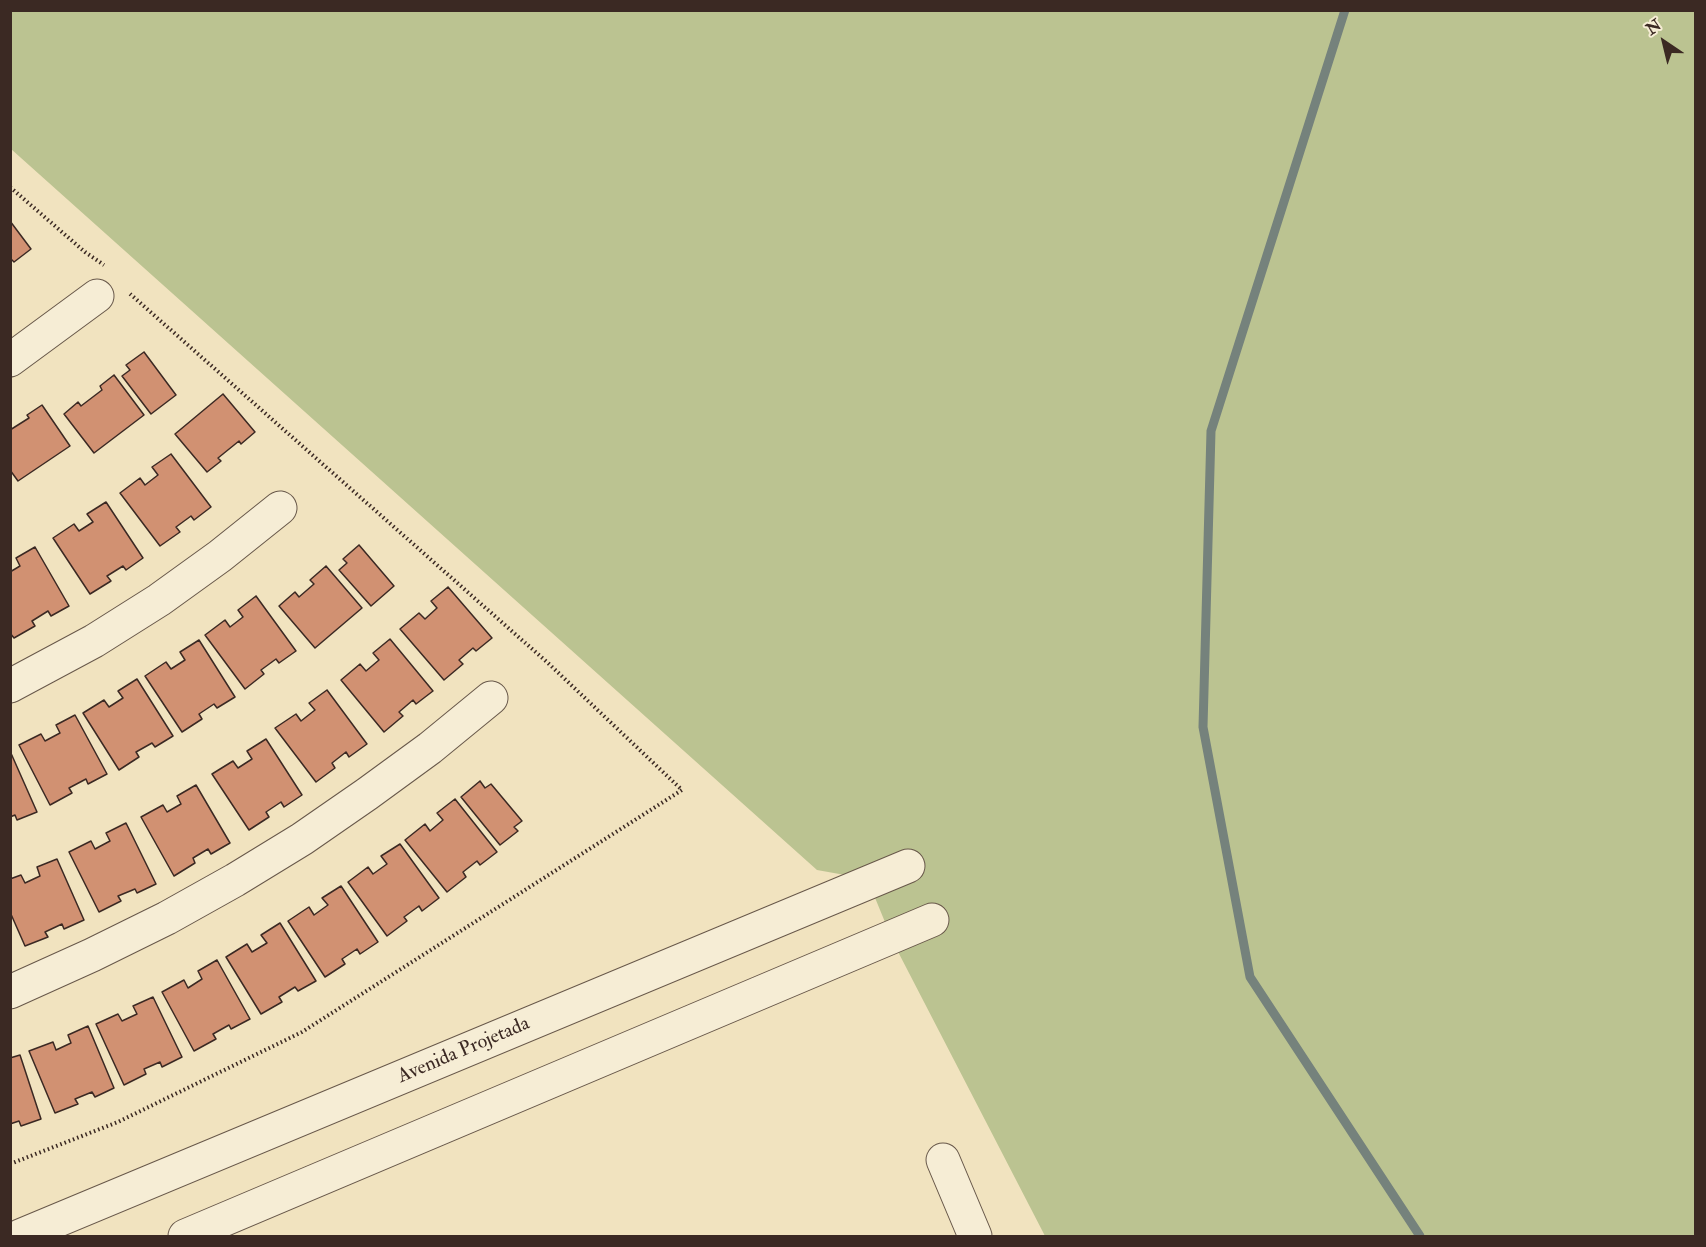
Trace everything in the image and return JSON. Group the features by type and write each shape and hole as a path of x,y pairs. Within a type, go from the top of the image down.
{"street":[{"path":"10,360 110,285"},
{"path":"10,686 94,641 159,600 220,556 280,508"},
{"path":"10,992 103,950 235,880 302,839 367,794 430,748 491,698"},
{"name":"Avenida Projetada","path":"20,1236 908,866"},
{"path":"185,1236 932,920"},
{"path":"943,1160 975,1236"}],"path":[{"path":"10,187 85,252 110,285 548,663 682,790 302,1032 118,1122 10,1164"}],"green space":[{"path":"11,11 1695,11 1695,1236 1045,1236 894,944 871,888 845,875 817,870 11,149"}],"building":[{"path":"10,221 31,249 14,262 10,258"},
{"path":"144,352 176,395 151,414 122,376 130,370 126,365"},
{"path":"114,375 144,415 94,453 64,414 78,402 81,406 102,390 100,386"},
{"path":"223,394 255,432 241,444 239,441 218,458 221,461 207,472 175,434"},
{"path":"42,405 70,446 18,481 10,470 10,430 29,418 27,415"},
{"path":"171,454 211,507 194,520 191,516 176,527 180,532 160,546 120,493 140,478 145,485 158,475 152,467"},
{"path":"106,502 143,558 126,570 123,566 107,576 111,581 90,594 53,538 74,524 79,531 93,522 87,514"},
{"path":"359,545 394,586 371,606 339,570 347,563 343,559"},
{"path":"35,547 69,606 51,616 48,611 32,621 35,626 14,638 10,633 10,572 20,566 16,558"},
{"path":"326,566 362,608 315,648 279,606 295,592 299,597 314,584 310,580"},
{"path":"448,587 492,638 476,651 473,648 459,660 463,664 444,680 400,629 419,613 425,619 437,608 431,601"},
{"path":"256,596 296,651 279,663 276,659 261,670 264,674 245,689 205,635 225,620 230,627 243,617 238,610"},
{"path":"390,639 433,691 416,704 413,700 399,712 403,716 384,732 341,680 360,664 366,671 379,660 373,653"},
{"path":"199,640 235,697 217,708 214,704 199,714 202,719 182,732 145,676 166,662 171,669 185,660 180,652"},
{"path":"137,679 173,736 155,747 152,743 136,752 139,757 119,770 83,713 104,700 109,707 123,698 118,691"},
{"path":"327,690 367,744 349,757 346,752 332,763 335,768 316,782 275,728 296,714 301,721 315,710 309,703"},
{"path":"75,715 107,774 88,784 86,779 69,788 72,793 50,805 19,745 41,734 45,741 60,733 56,725"},
{"path":"266,739 302,795 284,807 281,802 266,812 269,817 249,830 212,774 233,761 238,768 252,759 247,751"},
{"path":"10,751 37,812 17,820 15,815 10,817"},
{"path":"480,781 485,788 491,784 522,821 514,827 518,831 500,845 461,797"},
{"path":"196,785 230,843 211,854 208,849 193,858 195,863 174,876 141,817 163,805 167,812 181,804 177,796"},
{"path":"455,799 497,852 480,865 477,861 463,872 466,877 447,892 405,840 425,824 430,831 443,820 437,813"},
{"path":"126,823 156,884 137,893 135,889 118,896 121,901 99,912 69,852 91,841 95,849 110,841 106,833"},
{"path":"400,844 439,898 422,911 419,906 404,917 407,921 387,936 348,882 368,867 373,874 387,864 381,856"},
{"path":"57,859 84,920 64,929 62,924 45,932 48,937 25,946 10,912 10,879 21,875 25,883 40,876 37,867"},
{"path":"341,886 378,942 360,954 357,949 342,959 345,964 325,977 288,921 309,907 314,915 328,905 322,898"},
{"path":"280,923 316,981 298,991 295,987 279,997 282,1002 261,1014 226,957 247,944 252,952 267,943 261,935"},
{"path":"217,960 250,1019 231,1029 229,1025 213,1034 216,1039 194,1051 162,992 184,980 188,988 202,979 198,971"},
{"path":"153,997 182,1057 162,1067 160,1062 144,1069 146,1074 124,1085 96,1024 118,1014 122,1021 137,1014 133,1006"},
{"path":"88,1026 114,1088 95,1097 92,1092 75,1099 78,1104 55,1113 29,1051 53,1042 56,1050 71,1043 68,1035"},
{"path":"20,1055 41,1119 21,1126 19,1121 10,1124 10,1058"}],"waterway":[{"path":"1345,10 1211,431 1203,727 1250,977 1420,1236"}]}
